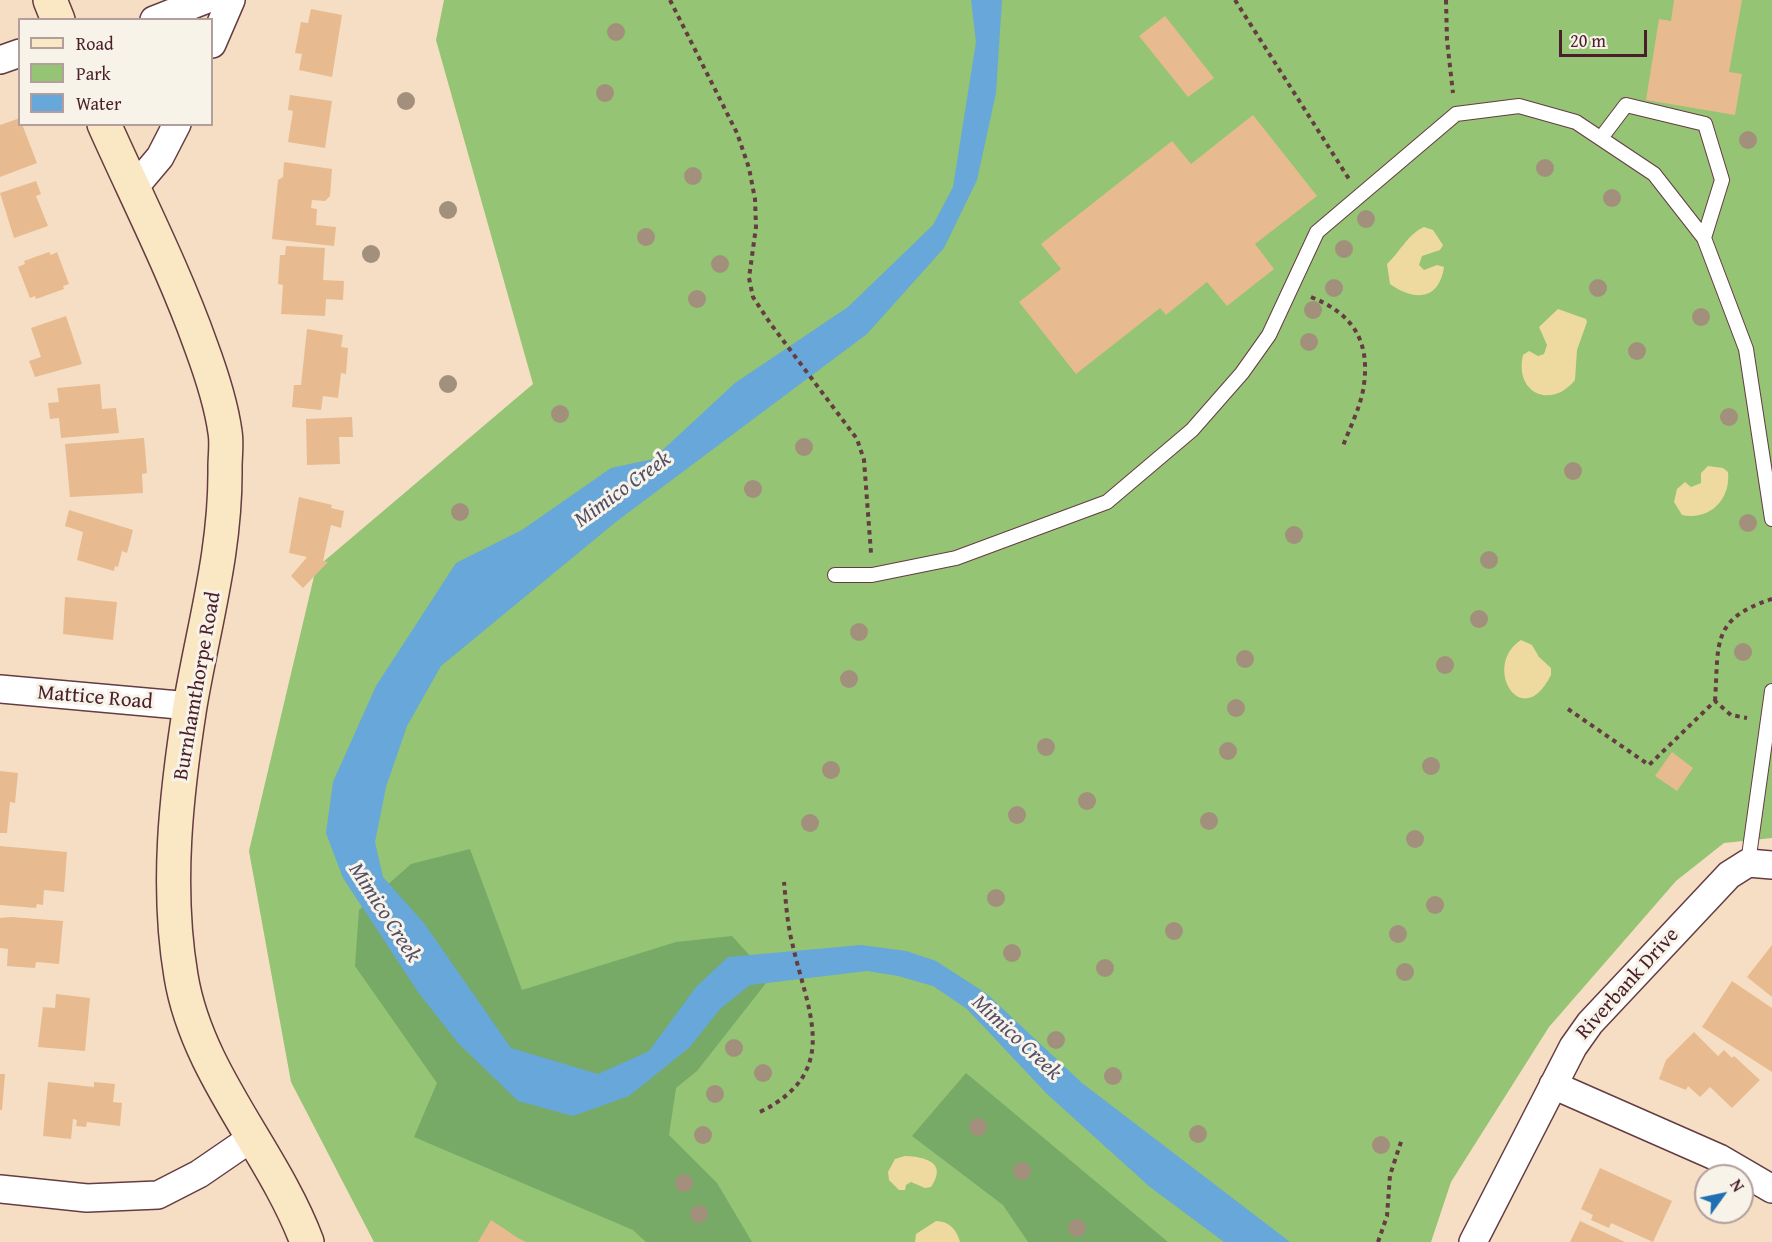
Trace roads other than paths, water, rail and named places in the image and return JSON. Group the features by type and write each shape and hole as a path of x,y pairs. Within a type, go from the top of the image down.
{"main road":[{"path":"50,0 57,18"},
{"name":"Burnhamthorpe Road","path":"105,126 186,304 210,372 225,432 226,493 220,560 190,706 173,848 174,908 181,978 193,1020 209,1059 276,1174 307,1242"}],"street":[{"path":"159,18 205,0"},
{"path":"213,42 231,0"},
{"path":"0,60 18,54"},
{"path":"133,189 160,157 176,126"},
{"name":"Mattice Road","path":"0,689 190,706"},
{"name":"Riverbank Drive","path":"1473,1242 1573,1047 1590,1023 1729,875 1760,864"},
{"path":"1553,1085 1719,1158 1772,1189"},
{"path":"0,1189 87,1197 158,1195 199,1174 253,1137"}],"lane":[{"path":"1601,138 1626,105 1705,124 1722,180 1704,238"},
{"path":"836,575 872,575 956,558 1107,502 1192,430 1242,373 1269,335 1317,232 1456,114 1520,106 1576,122 1654,174 1704,238 1746,349 1772,519"},
{"path":"1760,864 1768,721 1772,691"}],"water":[{"name":"Mimico Creek","path":"971,0 1002,0 996,93 977,180 944,248 867,334 617,521 441,666 407,726 386,787 375,842 383,877 424,923 511,1048 598,1074 649,1051 696,987 728,957 861,945 906,951 936,961 987,994 1082,1083 1290,1242 1224,1242 1150,1187 1047,1094 967,1009 933,986 898,976 867,971 750,985 720,1009 690,1047 629,1096 573,1116 518,1101 458,1043 418,992 343,878 326,833 333,782 376,686 456,563 522,530 611,468 653,459 735,383 848,307 933,225 953,187 976,42"}]}
